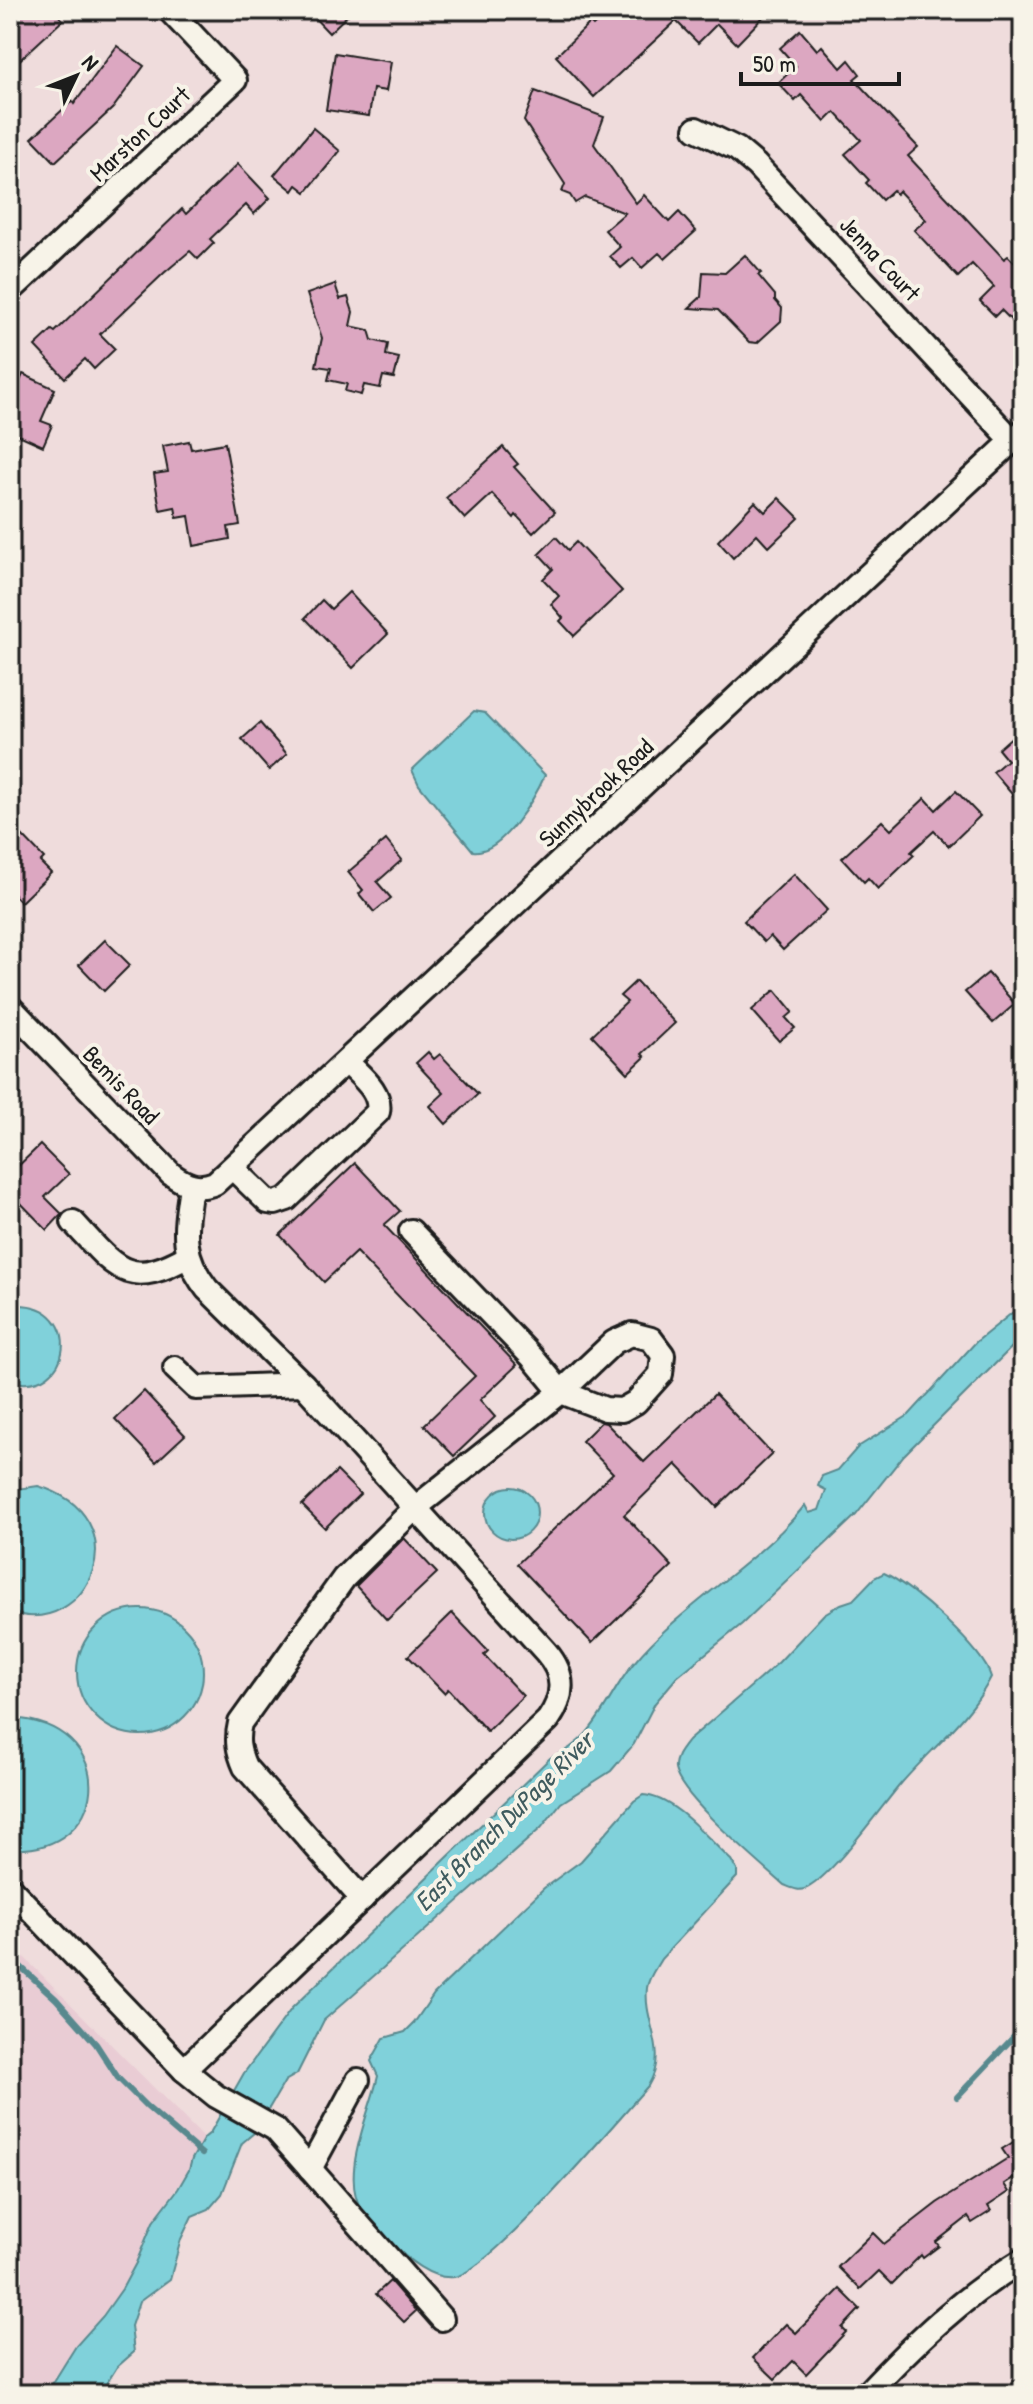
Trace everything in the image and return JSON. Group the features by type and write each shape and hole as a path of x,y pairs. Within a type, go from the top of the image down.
{"street":[{"name":"Marston Court","path":"10,291 235,80 169,10"},
{"name":"Jenna Court","path":"696,129 737,149 756,165 1018,436"},
{"name":"Sunnybrook Road","path":"196,1186 215,1183 233,1168 1018,436"},
{"name":"Bemis Road","path":"10,1007 171,1174 196,1186"},
{"path":"233,1168 268,1202 287,1199 378,1112 376,1092 347,1062"},
{"path":"184,2070 548,1720 562,1693 561,1678 555,1663 303,1384 195,1274 184,1237 196,1186"},
{"path":"73,1222 109,1260 135,1274 164,1270 188,1256"},
{"path":"362,1899 245,1767 238,1753 240,1723 344,1578 415,1508 561,1392 532,1357 411,1231"},
{"path":"175,1368 196,1388 303,1384"},
{"path":"10,1888 184,2070 216,2096 275,2129 442,2319"},
{"path":"310,2169 358,2080"},
{"path":"866,2394 905,2352 954,2308 1023,2260"}],"shaded area":[{"path":"10,1943 204,2138 189,2170 153,2222 122,2289 56,2375 46,2394 10,2394"}],"water":[{"path":"474,711 485,713 545,775 525,810 505,835 484,850 473,851 419,785 412,770"},
{"name":"East Branch DuPage River","path":"1023,1304 1023,1336 904,1455 856,1515 742,1624 677,1677 655,1703 634,1744 611,1771 561,1803 541,1828 324,2020 297,2074 285,2081 255,2132 242,2143 222,2194 209,2209 192,2216 181,2239 170,2279 139,2302 131,2326 134,2352 117,2367 100,2394 46,2394 76,2346 122,2289 153,2222 178,2189 192,2159 244,2073 292,2008 550,1758 579,1741 633,1664 674,1622 764,1547 805,1505 809,1513 819,1510 826,1490 818,1486 822,1476 838,1470 858,1447 909,1415 976,1342"},
{"path":"17,1305 39,1309 53,1319 61,1333 63,1349 58,1364 47,1376 31,1383 10,1381 10,1307"},
{"path":"38,1486 70,1501 89,1522 96,1546 93,1571 81,1592 62,1608 38,1616 10,1612 10,1490"},
{"path":"511,1487 529,1495 537,1513 529,1531 511,1539 493,1531 485,1513 493,1495"},
{"path":"884,1573 911,1590 945,1619 975,1651 991,1677 961,1721 899,1786 842,1857 817,1881 804,1889 796,1889 784,1885 691,1796 680,1781 675,1769 676,1761 688,1741 779,1662 824,1614 853,1600 874,1578"},
{"path":"140,1609 164,1614 184,1628 198,1648 203,1672 198,1696 184,1716 164,1730 140,1735 116,1730 96,1716 82,1696 77,1672 82,1648 96,1628 116,1614"},
{"path":"21,1719 53,1728 75,1745 87,1767 90,1791 84,1814 68,1833 43,1846 10,1849 10,1722"},
{"path":"643,1795 667,1803 679,1811 731,1860 737,1870 737,1877 661,1959 649,1981 647,2001 657,2061 654,2073 648,2086 582,2160 495,2250 471,2269 454,2277 428,2272 404,2255 377,2228 356,2198 354,2181 358,2145 378,2076 371,2061 384,2038 405,2032 434,1994 544,1888 581,1861 634,1801"}],"building":[{"path":"10,10 53,10 63,20 10,69"},
{"path":"307,10 353,10 329,33"},
{"path":"611,10 770,10 737,44 717,24 698,43 676,21 594,97 556,56 590,23 593,26"},
{"path":"800,30 817,50 822,46 841,68 849,60 860,74 854,79 918,147 908,156 1004,259 1008,256 1023,271 1023,332 1001,310 995,316 980,301 994,287 972,264 958,277 914,230 926,220 899,191 896,194 893,190 882,200 866,183 869,180 845,154 861,140 835,112 825,122 801,95 795,101 778,83 796,66 780,48"},
{"path":"117,46 144,66 113,108 55,162 32,138 72,101 74,104"},
{"path":"335,53 391,62 386,91 373,89 369,116 326,110"},
{"path":"535,91 604,117 594,144 636,203 644,195 669,222 679,212 696,231 665,259 659,253 642,268 633,258 621,268 610,256 620,247 605,230 625,213 585,197 575,203 570,195 562,192 565,184 524,121"},
{"path":"313,128 340,151 306,192 297,185 293,191 274,175"},
{"path":"238,164 270,198 254,214 246,205 210,239 214,243 198,259 190,251 164,273 100,334 115,349 94,369 85,359 65,378 35,346 52,330 55,332 182,209 186,214"},
{"path":"745,255 761,273 758,275 782,308 781,321 757,343 749,342 718,310 689,308 701,297 703,272 725,273"},
{"path":"335,284 340,299 348,297 353,312 350,326 369,330 372,340 388,344 386,355 399,358 394,378 383,376 380,388 364,385 361,395 345,391 347,384 328,380 331,368 316,366 322,338 307,294"},
{"path":"23,374 55,389 41,421 52,425 43,446 10,431 10,404"},
{"path":"189,441 191,449 225,443 240,525 228,527 230,539 194,546 189,516 177,518 175,507 160,510 154,474 168,472 163,446"},
{"path":"503,447 518,464 514,467 555,512 533,533 492,494 465,519 446,498"},
{"path":"779,498 799,518 769,547 757,534 733,558 718,541 755,502 765,512"},
{"path":"556,537 568,550 576,542 622,591 574,636 560,621 563,618 551,604 559,596 543,579 553,569 539,554"},
{"path":"349,592 388,634 353,668 305,618 322,600 331,609"},
{"path":"260,723 287,754 269,770 242,739"},
{"path":"1023,727 1023,807 993,772 1007,760 998,749"},
{"path":"956,791 980,816 949,846 934,831 878,889 868,878 864,882 842,858 882,821 891,830 925,798 936,810"},
{"path":"19,832 44,858 40,862 51,873 21,902 10,891 10,841"},
{"path":"386,840 402,860 377,882 391,898 374,912 359,894 363,890 348,872"},
{"path":"794,874 827,910 783,950 770,936 764,942 744,921"},
{"path":"105,940 130,965 104,991 79,965"},
{"path":"988,973 1015,1004 993,1023 965,992"},
{"path":"636,981 675,1023 642,1054 645,1057 628,1073 592,1035 627,1002 620,996"},
{"path":"775,990 793,1012 786,1018 795,1028 779,1041 752,1010"},
{"path":"428,1052 434,1059 440,1054 478,1094 446,1124 430,1106 444,1093 416,1063"},
{"path":"40,1145 69,1174 45,1197 62,1214 47,1230 10,1192 10,1174"},
{"path":"355,1163 400,1211 384,1225 517,1365 480,1400 495,1417 454,1456 424,1425 475,1376 356,1252 324,1282 280,1235"},
{"path":"144,1391 185,1435 156,1462 115,1419"},
{"path":"715,1394 772,1454 717,1507 676,1464 624,1515 672,1566 592,1643 517,1564 613,1473 582,1441 601,1422 606,1423 644,1462"},
{"path":"337,1471 360,1494 325,1528 302,1505"},
{"path":"404,1538 437,1573 387,1620 356,1586"},
{"path":"452,1613 488,1651 484,1655 523,1696 487,1731 448,1689 444,1693 408,1656"},
{"path":"1023,2136 1023,2184 1018,2175 1004,2184 1009,2192 988,2206 991,2211 972,2223 968,2217 936,2242 939,2246 923,2258 921,2255 892,2284 879,2271 860,2289 838,2267 873,2233 884,2244 937,2203 1008,2158 1002,2149"},
{"path":"390,2281 416,2311 404,2322 376,2294"},
{"path":"840,2289 860,2309 842,2328 846,2332 806,2374 793,2361 775,2379 753,2358 786,2324 796,2333"}],"waterway":[{"path":"10,1957 56,1999 96,2044 118,2078 202,2154"},
{"path":"957,2097 1023,2027"}]}
